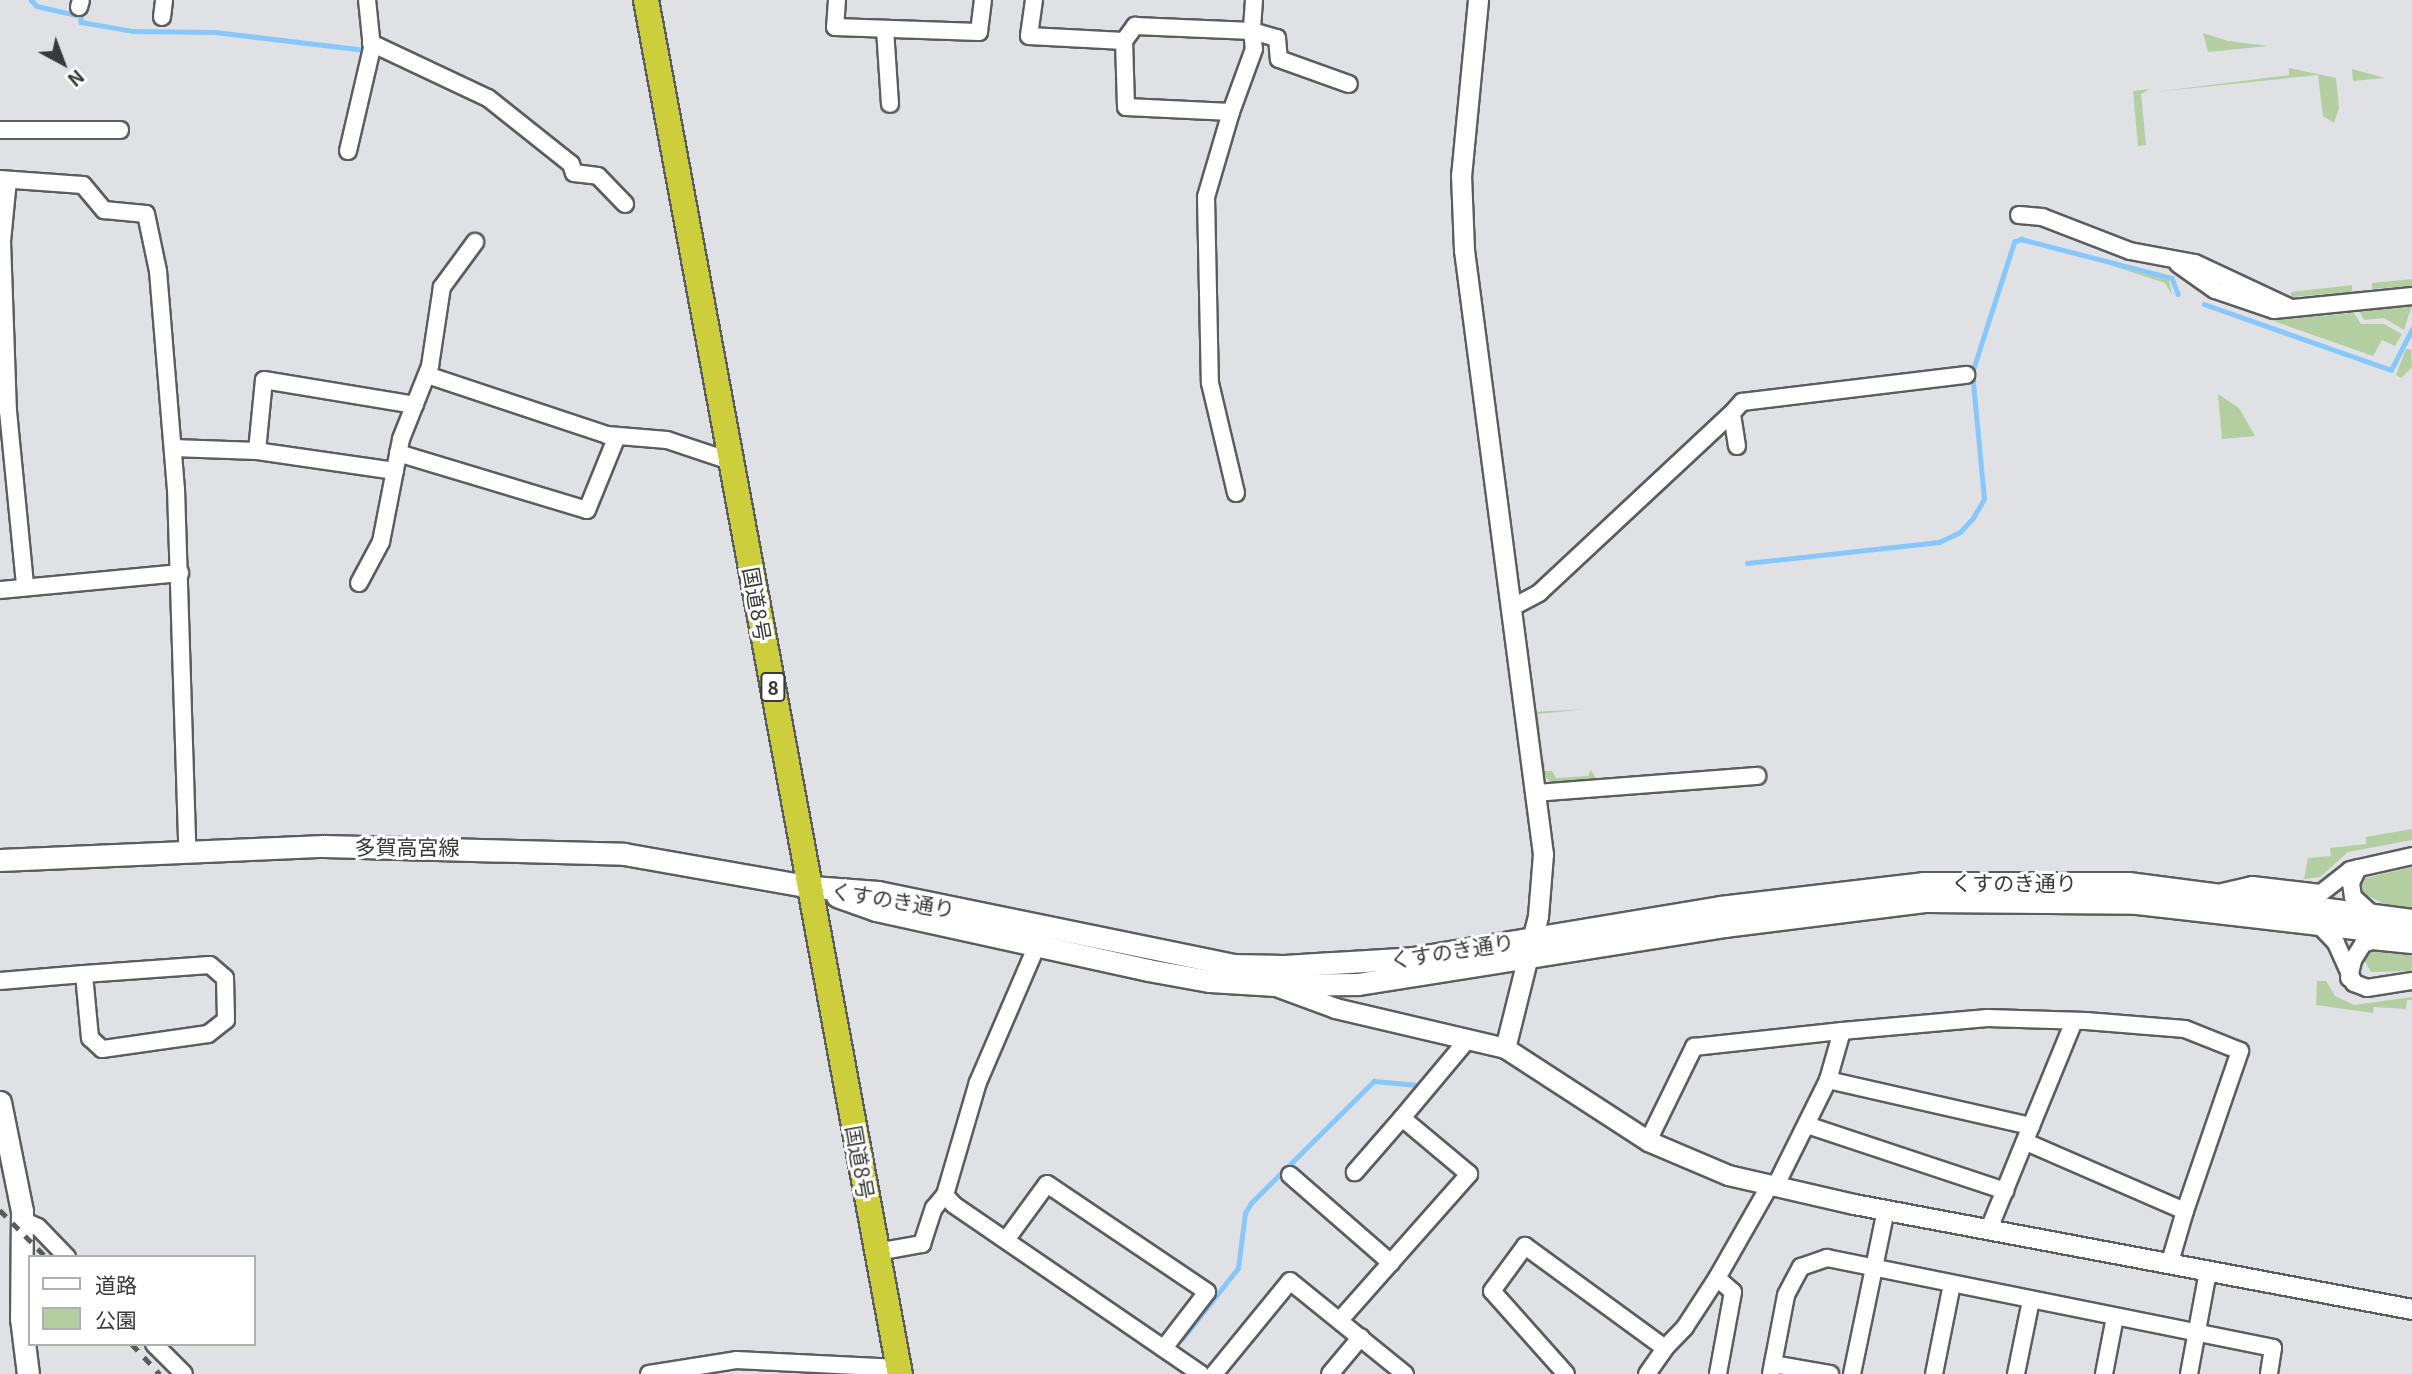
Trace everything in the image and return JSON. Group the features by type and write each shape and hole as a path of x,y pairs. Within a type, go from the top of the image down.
{"highway":[{"name":"国道8号","path":"646,0 812,887 899,1371"}],"main road":[{"name":"多賀高宮線","path":"0,860 187,848 459,846 624,854 812,887"},
{"name":"くすのき通り","path":"812,887 878,892 1041,938 1210,981 1275,985 1358,984 1528,947 1828,892 1923,883 2128,883 2222,892 2412,920"},
{"name":"くすのき通り","path":"1041,938 1233,965 1284,966 1528,947 1926,901 2137,903 2412,935"},
{"path":"0,1102 22,1220 21,1318 24,1373"}],"street":[{"path":"162,18 164,0"},
{"path":"348,151 371,43 367,0"},
{"path":"836,0 835,27 979,32 983,0"},
{"path":"1034,0 1029,36 1124,41"},
{"path":"1236,493 1210,383 1206,197 1231,111 1254,49 1254,0"},
{"path":"1478,0 1461,198 1544,854 1528,947 1505,1048"},
{"path":"1231,111 1126,107 1124,41 1135,26 1252,31 1277,38 1279,59 1349,84"},
{"path":"885,29 890,104"},
{"path":"371,43 488,99 571,164 574,173 598,176 625,204"},
{"path":"0,130 120,130"},
{"path":"25,585 4,366 4,180 83,184 104,210 146,214 158,271 173,448 180,573 187,848"},
{"path":"2019,215 2042,218 2175,262 2215,290 2274,310 2412,296"},
{"path":"359,583 381,542 398,453 427,375 442,287 475,242"},
{"path":"427,375 617,436 667,440 733,462"},
{"path":"1511,608 1539,593 1742,402 1966,375"},
{"path":"257,452 264,380 415,405"},
{"path":"1732,413 1737,446"},
{"path":"398,453 587,510 617,436"},
{"path":"173,448 257,452 395,471"},
{"path":"0,590 25,585 180,573"},
{"path":"1535,793 1757,776"},
{"path":"2222,892 2252,885 2321,893 2358,868 2412,856"},
{"path":"2358,868 2351,883 2353,897 2372,914"},
{"path":"2316,922 2336,943 2350,978 2367,988 2412,981"},
{"path":"877,1252 922,1244 934,1208 945,1195 978,1082 1041,938"},
{"path":"2350,978 2353,960 2363,944 2372,941 2412,945"},
{"path":"0,981 84,974 210,965 225,978 226,1020 208,1034 102,1049 90,1038 84,974"},
{"path":"1275,985 1335,1008 1505,1048 1648,1140 1708,1168 1772,1186 1886,1210 2412,1309"},
{"path":"1648,1140 1694,1047 1987,1018 2185,1029 2240,1051 2170,1262"},
{"path":"1989,1229 2074,1021"},
{"path":"1647,1374 1665,1348 1685,1327 1717,1278 1807,1125 1828,1080 1842,1031"},
{"path":"1355,1172 1468,1039"},
{"path":"1828,1080 2029,1134 2185,1211"},
{"path":"1340,1320 1469,1174 1402,1118"},
{"path":"1807,1125 2005,1191"},
{"path":"1290,1175 1391,1263"},
{"path":"1006,1240 1047,1184 1207,1292 1164,1348"},
{"path":"945,1195 1200,1374"},
{"path":"1852,1374 1886,1210"},
{"path":"22,1220 38,1227 65,1255"},
{"path":"1566,1374 1492,1291 1525,1246 1665,1348"},
{"path":"1830,1374 1772,1369 1786,1295 1801,1268 1827,1258 2273,1348 2269,1374"},
{"path":"2189,1374 2208,1271"},
{"path":"1717,1278 1733,1292 1718,1374"},
{"path":"1214,1374 1290,1281 1405,1374"},
{"path":"1934,1374 1952,1284"},
{"path":"2016,1374 2031,1300"},
{"path":"2104,1374 2115,1317"},
{"path":"1330,1374 1361,1337"},
{"path":"156,1346 184,1374"},
{"path":"649,1374 736,1360 899,1371"}],"green space":[{"path":"2203,33 2228,41 2268,46 2208,52"},
{"path":"2289,68 2336,78 2339,108 2334,123 2323,116 2318,75 2155,92 2289,75"},
{"path":"2352,69 2385,78 2353,81"},
{"path":"2150,89 2141,94 2146,145 2138,146 2133,91"},
{"path":"2107,264 2169,280 2172,295 2165,283"},
{"path":"2412,279 2412,286 2372,289 2372,283"},
{"path":"2352,285 2352,292 2291,297 2291,292"},
{"path":"2215,295 2285,319 2354,313 2361,324 2384,324 2402,334 2395,346 2382,340 2373,356 2211,299"},
{"path":"2412,305 2404,330 2384,318 2364,320 2360,312"},
{"path":"2406,349 2411,349 2412,367 2401,378 2396,375"},
{"path":"2218,394 2239,408 2255,436 2222,439"},
{"path":"1586,709 1538,714 1540,731 1534,730 1532,712"},
{"path":"1544,760 1545,771 1552,771 1556,778 1588,776 1591,770 1597,780 1553,783 1539,773 1538,762"},
{"path":"2412,829 2412,840 2348,852 2320,877 2304,879 2308,858 2331,856 2330,848 2366,844 2366,837"},
{"path":"2412,867 2412,910 2393,908 2360,892 2362,879"},
{"path":"2371,949 2412,951 2412,971 2371,972 2364,960"},
{"path":"2317,981 2326,981 2335,996 2354,1005 2412,997 2412,1000 2407,1000 2406,1009 2374,1007 2373,1013 2316,1005"}],"waterway":[{"path":"31,0 37,6 81,16 81,22 133,31 215,32 365,50"},
{"path":"1747,563 1939,542 1960,532 1973,518 1984,499 1972,373 2014,242 2021,239 2172,278 2178,294"},
{"path":"2204,304 2391,370 2412,329"},
{"path":"1182,1339 1238,1268 1245,1213 1251,1203 1374,1081 1418,1085"}],"railway":[{"path":"0,1210 44,1255"},
{"path":"134,1346 160,1374"}]}
